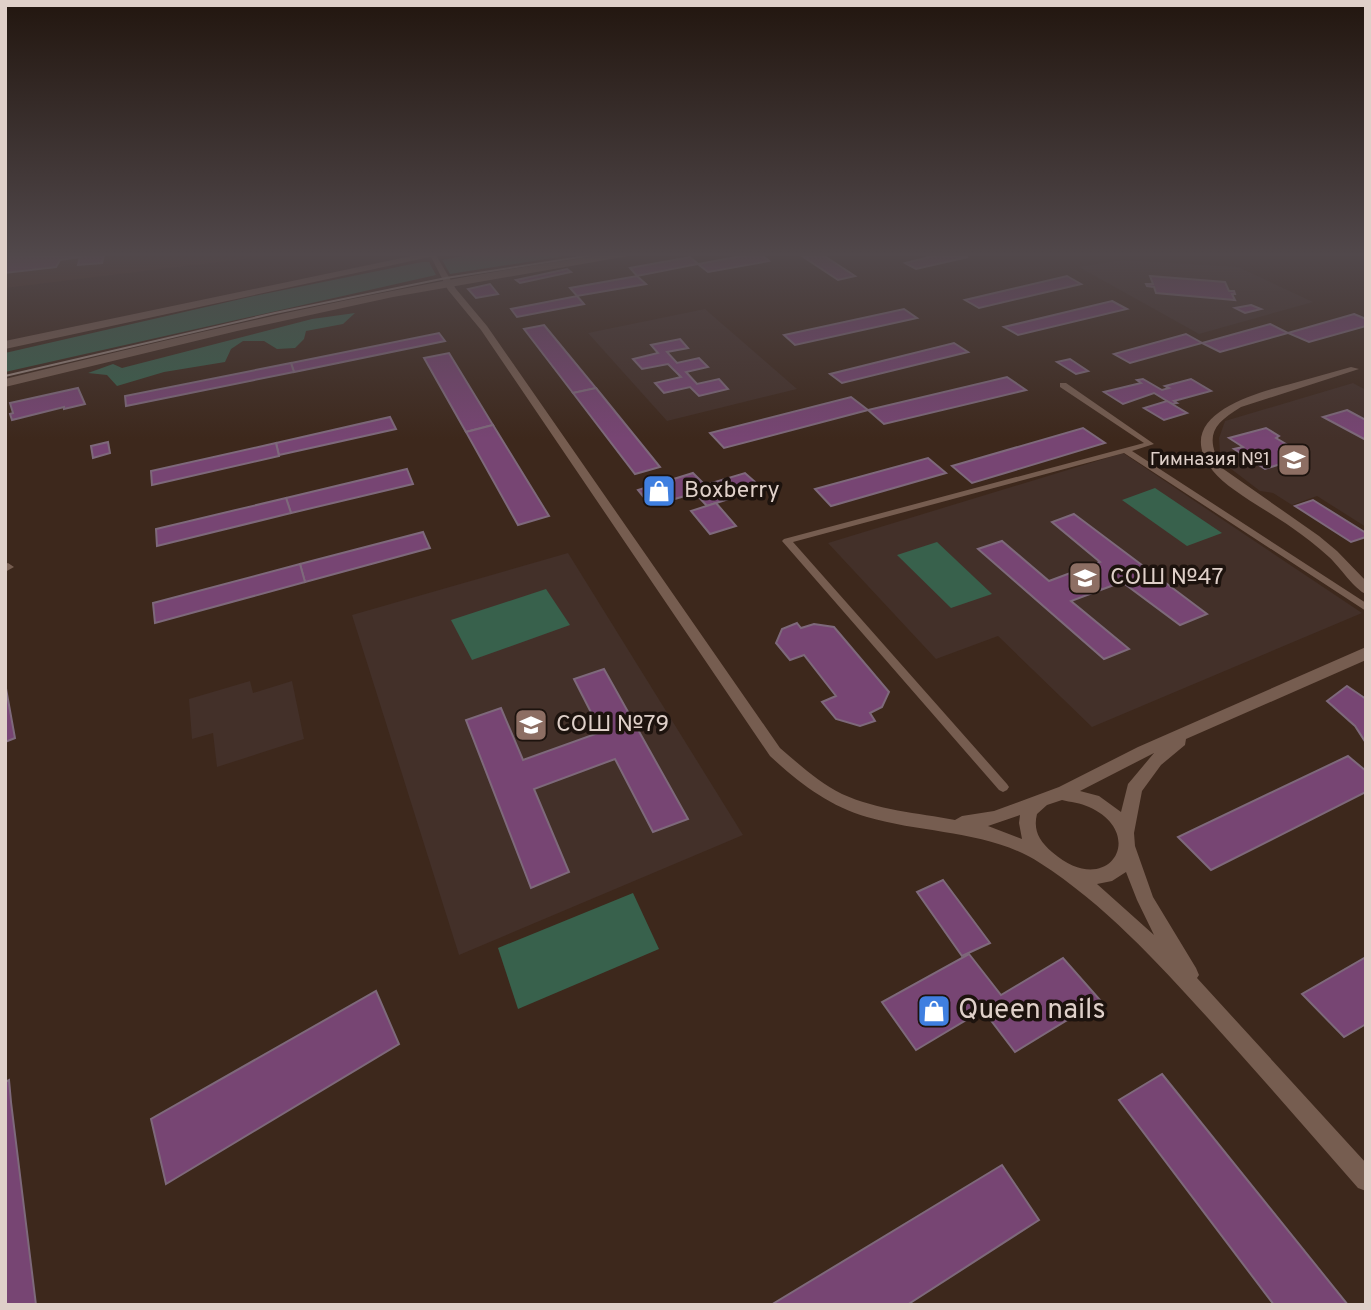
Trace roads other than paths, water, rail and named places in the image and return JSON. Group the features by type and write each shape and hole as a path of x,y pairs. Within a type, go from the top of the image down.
{"main road":[{"path":"5,345 135,316"},
{"path":"5,383 284,316"}],"street":[{"path":"474,316 775,752 801,775 835,798 869,811 997,835 1046,858 1068,872 1107,901 1205,1000 1366,1180"},
{"path":"1354,369 1229,407 1210,426 1207,443 1208,457 1218,470 1321,542 1348,566 1366,590"},
{"path":"1003,787 787,541 1150,444 1063,385"},
{"path":"1126,451 1366,608"},
{"path":"1062,793 1143,751 1365,655 1366,652"},
{"path":"1192,731 1155,761 1134,789 1126,831 1135,878 1156,923 1205,1000"},
{"path":"954,825 996,818 1050,794 1062,793 1084,797 1106,808 1126,831"},
{"path":"1037,801 1027,817 1028,831 1046,858"},
{"path":"1068,872 1102,876 1116,871 1125,862 1129,851"}],"tram line":[{"path":"5,376 262,316"}],"place":[{"name":"Гимназия №1","path":"1294,460"},
{"name":"Boxberry","path":"659,491"},
{"name":"СОШ №47","path":"1085,578"},
{"name":"СОШ №79","path":"531,725"},
{"name":"Queen nails","path":"934,1011"}]}
